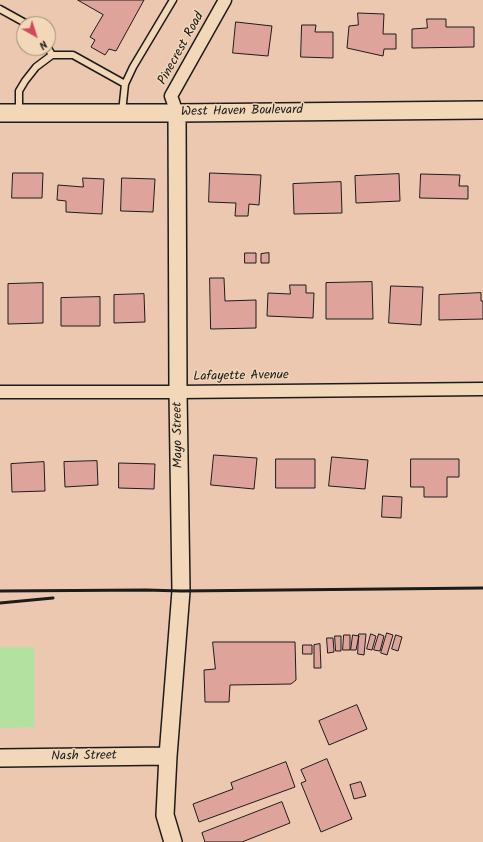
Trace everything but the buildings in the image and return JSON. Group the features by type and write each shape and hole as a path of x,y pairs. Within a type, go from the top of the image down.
{"street":[{"name":"Pinecrest Road","path":"177,113 171,96 225,0"},
{"name":"West Haven Boulevard","path":"0,113 483,110"},
{"name":"Mayo Street","path":"173,842 165,815 168,756 181,591 178,392 177,113"},
{"name":"Lafayette Avenue","path":"0,392 178,392 483,388"},
{"name":"Nash Street","path":"0,758 168,756"}],"lane":[{"path":"122,113 125,84 133,67 173,0"},
{"path":"0,9 16,18"},
{"path":"56,55 73,55 125,84"},
{"path":"19,113 19,91 36,67 51,56"}],"green space":[{"path":"0,647 34,647 34,727 0,728"}],"railway":[{"path":"0,591 483,588"},
{"path":"0,603 53,598"}]}
